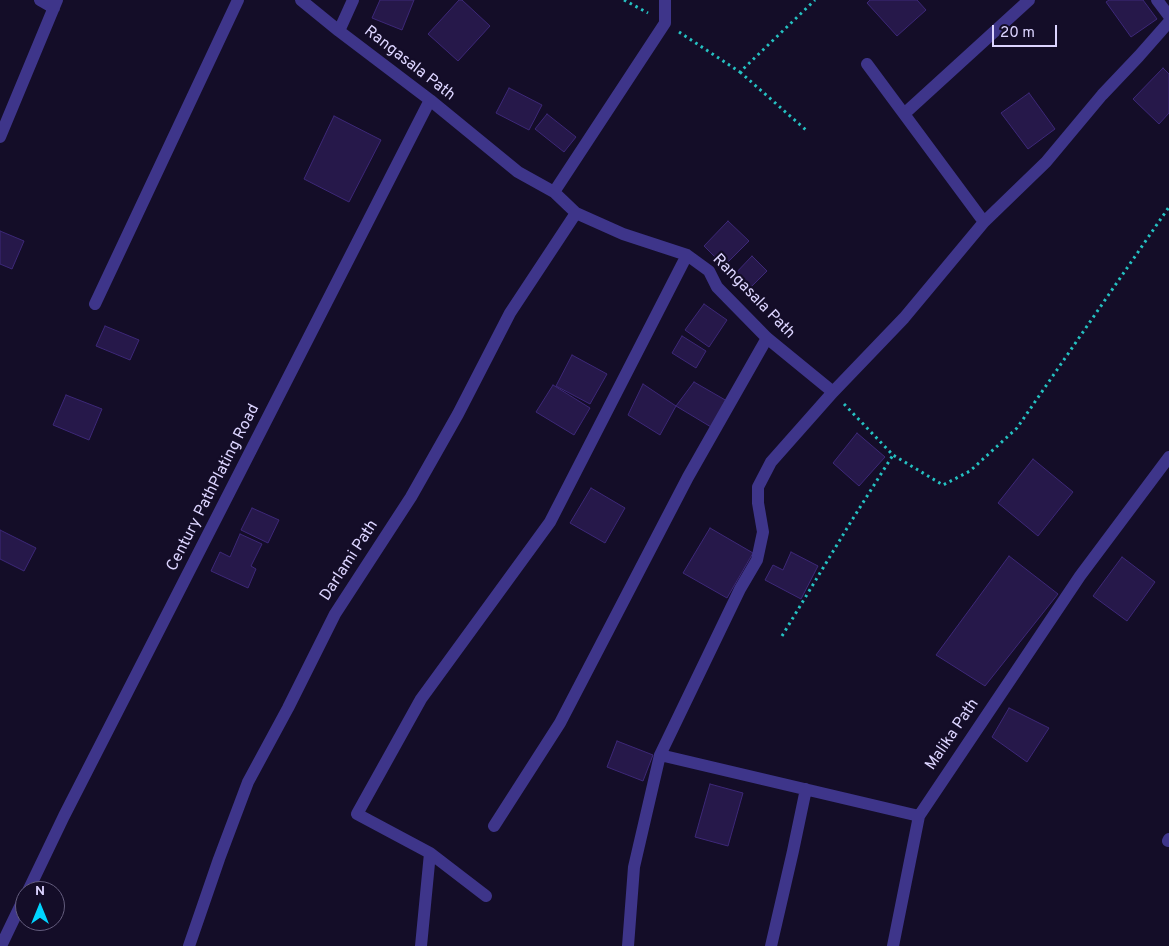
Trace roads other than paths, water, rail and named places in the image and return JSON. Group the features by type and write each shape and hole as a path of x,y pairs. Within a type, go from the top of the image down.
{"street":[{"path":"0,137 56,4 40,0"},
{"path":"95,304 238,0"},
{"name":"Rangasala Path","path":"301,0 430,100 518,172 554,192 576,213 623,234 687,255 709,271 717,287 767,338 833,392"},
{"path":"339,31 353,0"},
{"path":"554,192 665,23 665,0"},
{"path":"904,114 1029,0"},
{"path":"1157,0 1169,16"},
{"path":"628,946 634,867 660,755 740,589 757,560 763,532 758,503 758,487 771,462 833,392 904,318 984,222 1046,162 1102,95 1169,22"},
{"path":"867,64 984,222"},
{"name":"Century PathPlating Road","path":"33,881 64,816 430,100"},
{"name":"Darlami Path","path":"189,946 248,782 335,614 415,489 458,414 510,313 576,213"},
{"path":"486,896 430,853 357,814 422,699 550,522 687,255"},
{"path":"494,826 560,723 688,477 767,338"},
{"name":"Malika Path","path":"919,816 1080,576 1169,458"},
{"path":"660,755 919,816 893,946"},
{"path":"771,946 794,851 806,789"},
{"path":"421,946 430,853"},
{"path":"1,946 15,917"}]}
